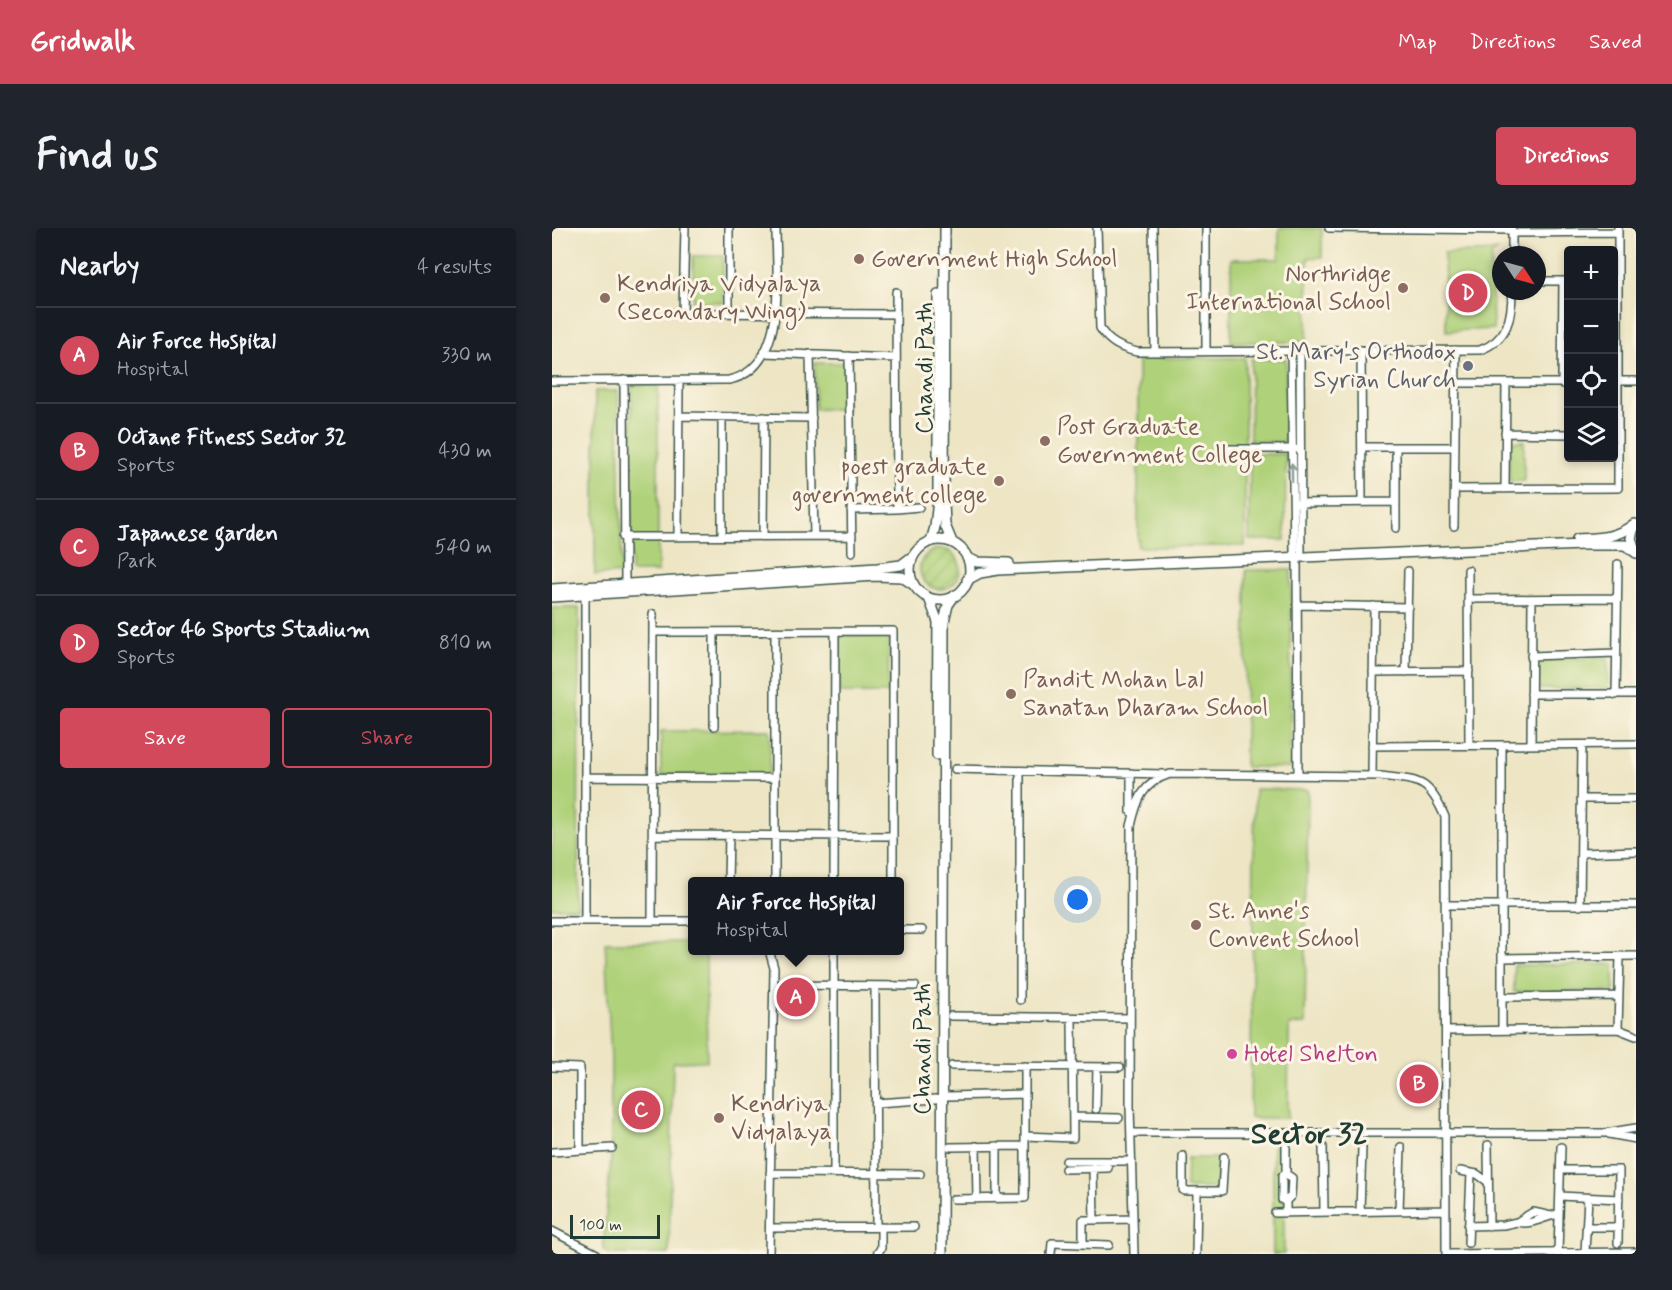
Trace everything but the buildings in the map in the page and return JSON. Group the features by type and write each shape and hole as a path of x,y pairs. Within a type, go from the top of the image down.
{"main road":[{"name":"Chandi Path","path":"931,541 938,500 939,228"},
{"name":"Chandi Path","path":"945,228 944,502 945,525 952,542"},
{"path":"552,597 876,576 902,577 929,598 940,599 955,595 967,580 980,573 998,570 1583,539 1622,534 1635,523"},
{"path":"1635,523 1631,538 1636,553"},
{"path":"552,588 877,568 901,565 920,547 931,541 952,542 967,558 978,562 997,563 1583,545 1625,545 1636,553"},
{"path":"913,556 910,571 914,585"},
{"path":"967,558 969,569 967,580"},
{"name":"Chandi Path","path":"942,1254 945,622 948,605 955,595"},
{"name":"Chandi Path","path":"929,598 938,622 936,1254"}],"street":[{"path":"683,313 685,228"},
{"path":"729,228 729,312"},
{"path":"552,381 737,379 754,366 764,353 774,329 776,228"},
{"path":"1097,228 1100,328 1109,340 1124,348 1155,351 1480,350 1493,345 1509,324 1511,300"},
{"path":"1153,228 1155,351"},
{"path":"1206,228 1206,351"},
{"path":"1329,228 1618,230 1617,246"},
{"path":"1512,230 1512,246"},
{"path":"1546,281 1564,281"},
{"path":"896,292 897,509"},
{"path":"1565,354 1566,300"},
{"path":"1616,300 1616,354"},
{"path":"672,313 896,314"},
{"path":"1361,350 1362,502"},
{"path":"1454,526 1456,350"},
{"path":"1291,351 1292,449 1297,503"},
{"path":"1298,775 1297,503 1300,449 1300,351"},
{"path":"764,353 896,358"},
{"path":"810,354 814,536"},
{"path":"849,356 852,552"},
{"path":"624,380 625,583"},
{"path":"678,536 679,381"},
{"path":"1618,381 1636,381"},
{"path":"1456,383 1564,383"},
{"path":"1505,489 1506,383"},
{"path":"679,416 812,418"},
{"path":"722,417 722,536"},
{"path":"763,536 764,417"},
{"path":"1505,434 1564,434"},
{"path":"1362,447 1455,447"},
{"path":"1395,447 1396,528"},
{"path":"1229,449 1300,449"},
{"path":"1455,489 1618,488 1617,462"},
{"path":"1297,503 1396,502"},
{"path":"851,510 919,507"},
{"path":"623,537 852,536"},
{"path":"1616,694 1618,564"},
{"path":"1468,570 1469,745"},
{"path":"1407,672 1408,571"},
{"path":"585,595 585,921"},
{"path":"1468,599 1616,598"},
{"path":"1531,745 1532,599"},
{"path":"1297,605 1408,607"},
{"path":"1372,776 1374,606"},
{"path":"652,921 653,614"},
{"path":"653,632 893,631 893,877"},
{"path":"714,632 714,726"},
{"path":"775,632 775,877"},
{"path":"834,877 835,632"},
{"path":"1531,656 1616,653"},
{"path":"1373,672 1469,671"},
{"path":"1531,694 1636,694"},
{"path":"1372,746 1636,744"},
{"path":"1502,745 1502,1030"},
{"path":"1580,906 1582,745"},
{"path":"956,769 1372,776 1413,780 1434,793 1445,817 1446,1254 1636,1252"},
{"path":"1020,771 1020,1000"},
{"path":"1131,773 1130,1018 1134,1254"},
{"path":"1131,826 1137,798 1157,778 1170,774"},
{"path":"585,777 775,778"},
{"path":"1581,799 1636,799"},
{"path":"654,835 893,836"},
{"path":"728,877 729,835"},
{"path":"1581,853 1636,851"},
{"path":"1446,905 1636,905"},
{"path":"552,921 688,921"},
{"path":"904,930 922,930"},
{"path":"769,1254 774,986 774,968 770,955"},
{"path":"834,955 834,1172"},
{"path":"1618,1029 1620,956"},
{"path":"1502,958 1636,956"},
{"path":"774,986 915,986"},
{"path":"875,986 876,1174 880,1248 877,1254"},
{"path":"1502,997 1619,996"},
{"path":"951,1016 1130,1018"},
{"path":"1025,1136 1073,1138 1072,1018"},
{"path":"1446,1030 1618,1029 1636,1036"},
{"path":"952,1066 1120,1067"},
{"path":"954,1199 1025,1198 1025,1066"},
{"path":"1096,1110 1097,1067"},
{"path":"552,1068 580,1068 580,1149"},
{"path":"948,1096 1025,1095"},
{"path":"876,1103 936,1099"},
{"path":"1073,1118 1119,1118"},
{"path":"1131,1133 1605,1133 1636,1128"},
{"path":"1286,1133 1286,1174 1292,1178 1291,1196 1286,1201 1286,1212"},
{"path":"1605,1133 1636,1139"},
{"path":"1488,1145 1490,1226"},
{"path":"976,1146 977,1199"},
{"path":"997,1146 997,1198"},
{"path":"950,1147 1025,1146"},
{"path":"1399,1211 1401,1147"},
{"path":"1558,1253 1561,1147"},
{"path":"552,1152 612,1148"},
{"path":"1323,1148 1324,1211"},
{"path":"1360,1211 1362,1148"},
{"path":"1183,1156 1182,1190 1197,1192 1222,1191 1224,1157"},
{"path":"1108,1168 1066,1165 1132,1161"},
{"path":"1093,1168 1094,1220"},
{"path":"1561,1170 1617,1169 1620,1172 1618,1243"},
{"path":"1460,1171 1471,1173 1488,1182"},
{"path":"770,1173 920,1174"},
{"path":"1468,1243 1471,1173"},
{"path":"1196,1254 1197,1192"},
{"path":"1560,1196 1619,1199"},
{"path":"1585,1252 1588,1198"},
{"path":"1275,1213 1446,1210"},
{"path":"1468,1226 1517,1222 1533,1212 1547,1215 1559,1214"},
{"path":"1083,1244 1083,1220 1133,1219"},
{"path":"770,1228 914,1227"},
{"path":"1587,1227 1618,1227"},
{"path":"552,1231 597,1254"},
{"path":"1051,1254 1052,1243 1109,1245"}],"green space":[{"path":"1279,228 1322,228 1322,257 1308,258 1307,342 1231,342 1231,259 1279,259"},
{"path":"1492,251 1493,329 1446,331 1444,253"},
{"path":"693,256 723,256 723,302 693,302"},
{"path":"1138,358 1245,358 1245,546 1138,547"},
{"path":"1251,359 1286,359 1285,442 1250,441"},
{"path":"815,363 846,363 846,409 815,409"},
{"path":"632,385 658,385 658,572 631,572"},
{"path":"595,391 618,391 622,573 595,575"},
{"path":"1509,441 1524,441 1524,481 1509,481"},
{"path":"1250,454 1286,454 1285,540 1249,540"},
{"path":"940,549 954,555 960,569 954,583 940,589 926,583 920,569 926,555"},
{"path":"1246,570 1291,570 1290,768 1245,767"},
{"path":"552,608 579,608 578,908 552,908"},
{"path":"840,635 889,636 888,693 839,693"},
{"path":"1608,658 1608,688 1535,689 1535,659"},
{"path":"770,730 770,774 661,775 661,731"},
{"path":"1255,789 1308,790 1305,1024 1289,1025 1288,1118 1250,1118"},
{"path":"605,942 688,942 688,955 706,955 707,1061 673,1062 669,1254 610,1254 603,1250 611,1158 611,1059"},
{"path":"1614,964 1614,991 1514,992 1514,965"},
{"path":"1273,1146 1284,1146 1284,1254 1273,1254"},
{"path":"1187,1158 1218,1158 1217,1188 1186,1188"}],"place":[{"name":"Government High School","path":"859,259"},
{"name":"Northridge International School","path":"1403,288"},
{"name":"Sector 46 Sports Stadium","path":"1468,293"},
{"name":"Kendriya Vidyalaya (Secondary Wing)","path":"605,298"},
{"name":"St. Mary's Orthodox Syrian Church","path":"1468,366"},
{"name":"Post Graduate Government College","path":"1045,441"},
{"name":"poest graduate government college","path":"999,481"},
{"name":"Pandit Mohan Lal Sanatan Dharam School","path":"1011,694"},
{"name":"St. Anne's Convent School","path":"1196,925"},
{"name":"Air Force Hospital","path":"796,997"},
{"name":"Hotel Shelton","path":"1232,1054"},
{"name":"Octane Fitness Sector 32","path":"1419,1084"},
{"name":"Japanese garden","path":"641,1110"},
{"name":"Kendriya Vidyalaya","path":"719,1118"}],"district":[{"name":"Sector 32","path":"1309,1134"}]}
